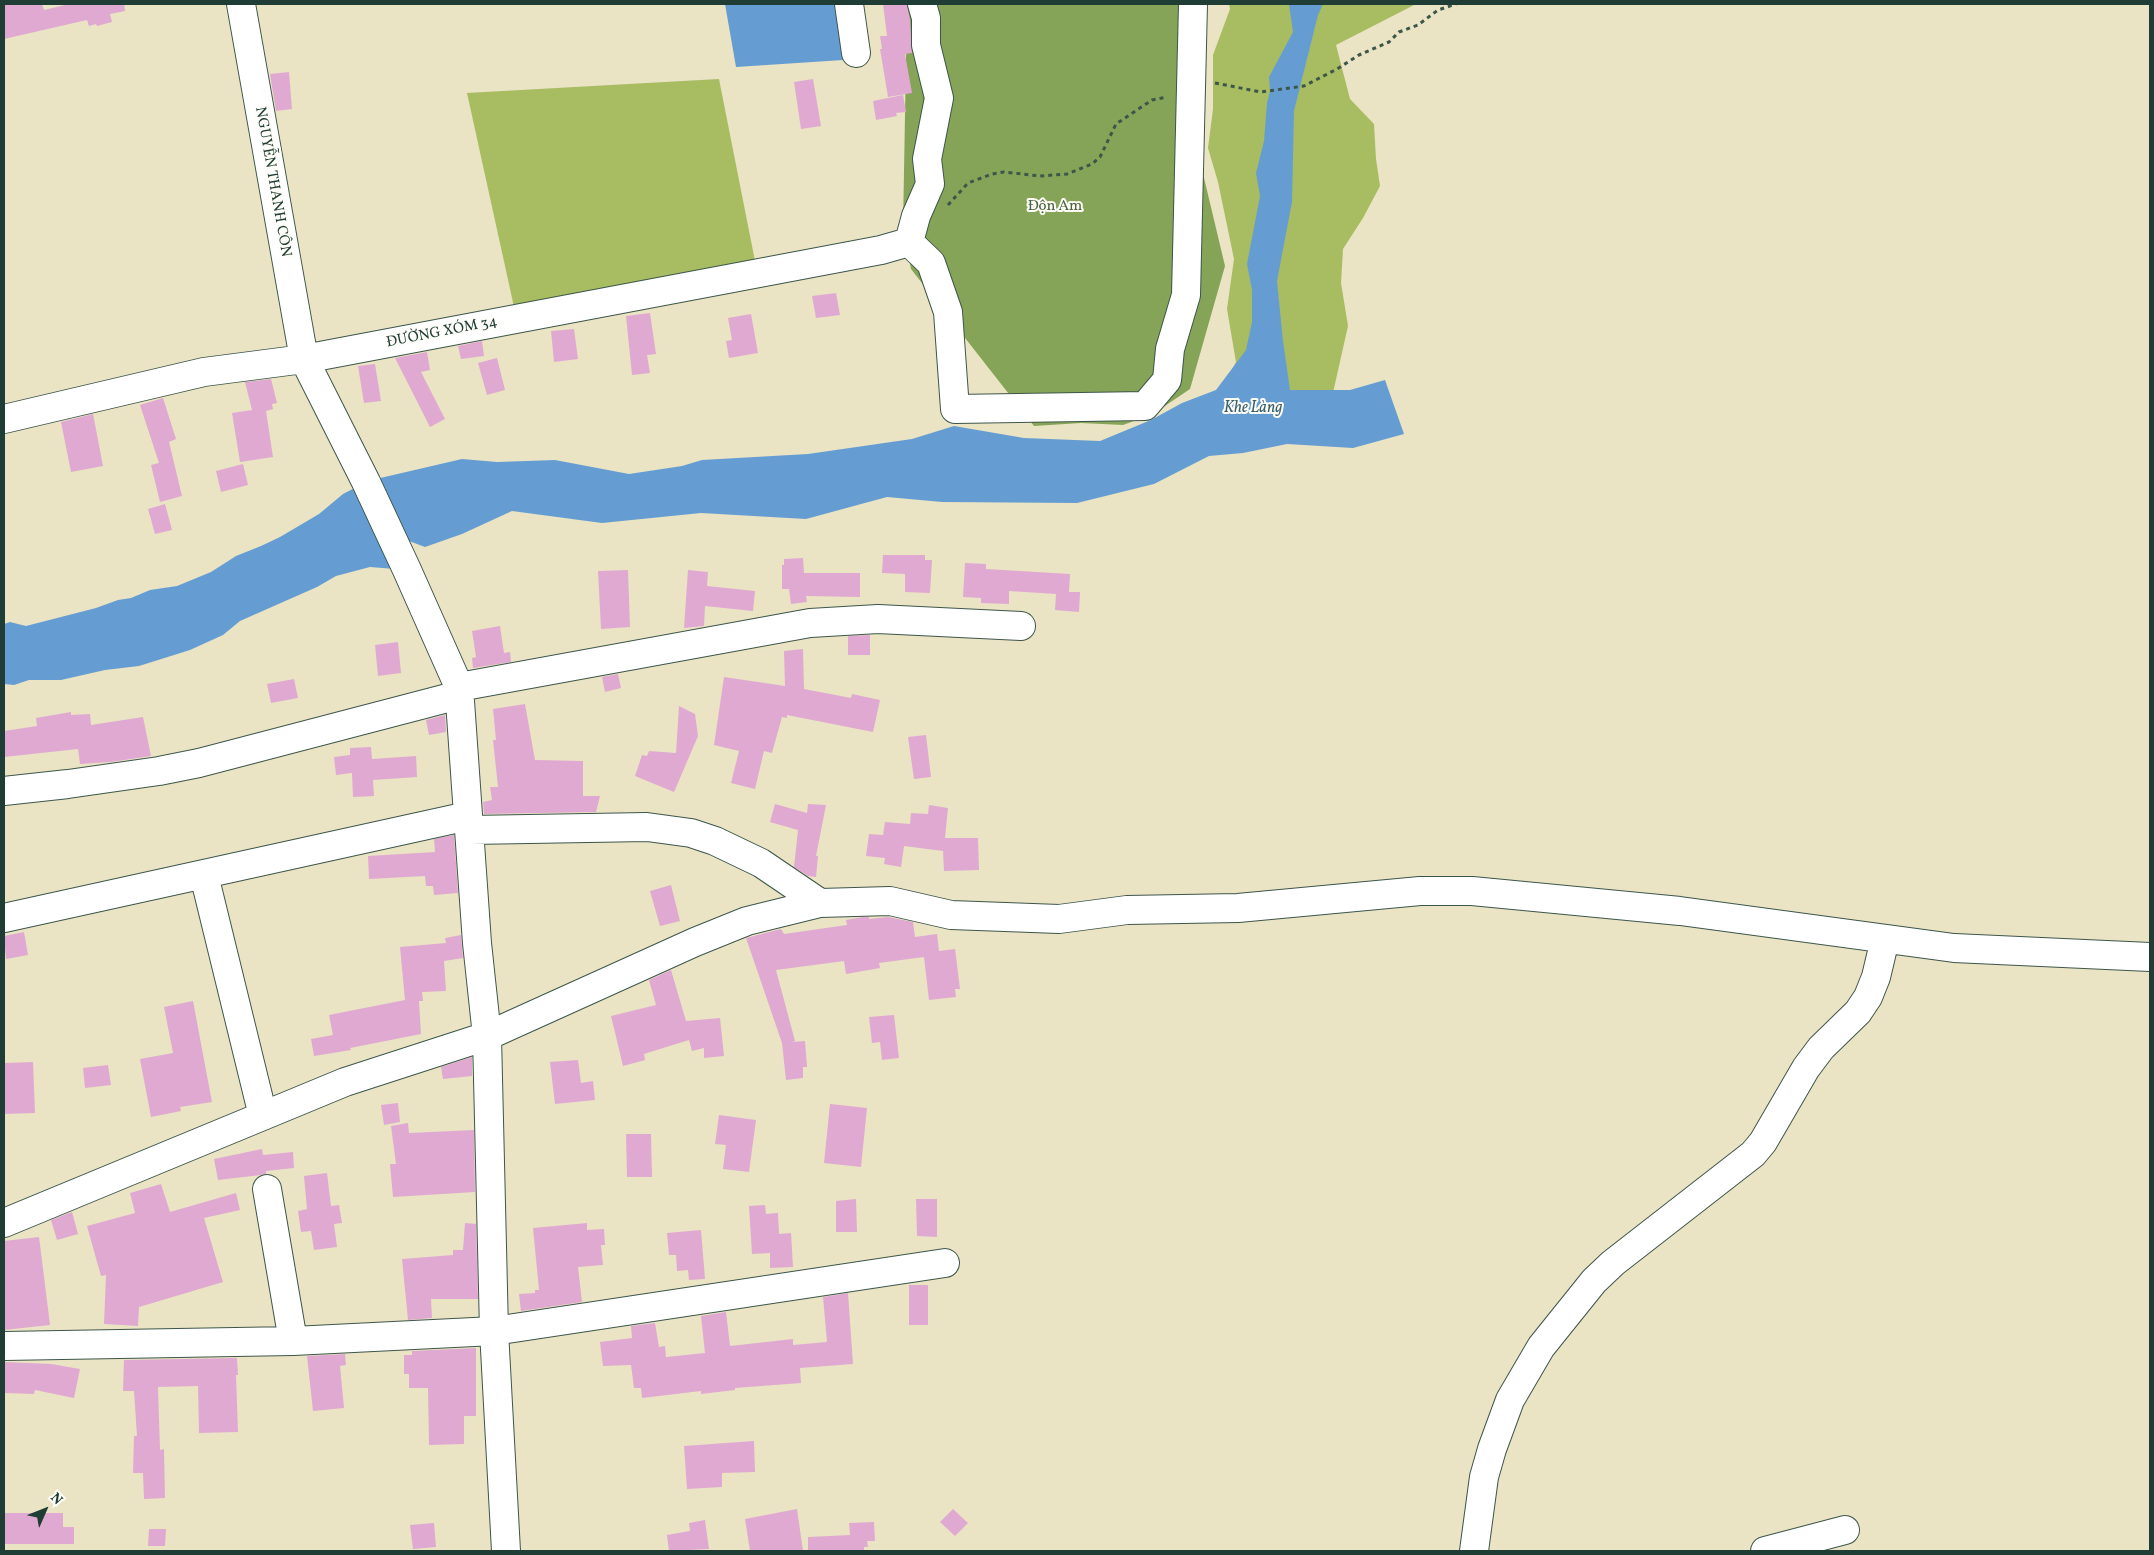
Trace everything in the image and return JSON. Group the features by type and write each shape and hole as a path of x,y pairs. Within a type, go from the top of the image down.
{"street":[{"name":"NGUYỄN THANH CÔN","path":"241,4 304,359 408,570 459,691 477,943 486,1036 494,1331 506,1551"},
{"path":"849,4 856,53"},
{"path":"922,4 926,18 926,45 939,98 927,159 930,184 916,216 909,242 931,263 948,312 955,409 1145,406 1167,380 1170,349 1186,295 1194,4"},
{"name":"ĐƯỜNG XÓM 34","path":"4,419 204,372 304,359 882,250 909,242"},
{"path":"4,791 77,783 199,763 459,691 810,623 878,619 1021,626"},
{"path":"4,918 204,875 469,823 647,827 691,833 715,841 762,863 820,903"},
{"path":"204,875 263,1116"},
{"path":"4,1223 346,1082 486,1036 695,942 747,921 820,903 890,901 951,915 1059,919 1127,910 1238,908 1420,890 1472,891 1680,911 1954,948 2150,957"},
{"path":"1474,1551 1484,1476 1492,1449 1510,1400 1541,1347 1594,1281 1613,1263 1753,1154 1763,1142 1806,1068 1821,1048 1858,1012 1868,997 1876,977 1885,939"},
{"path":"267,1189 293,1341"},
{"path":"4,1346 293,1341 494,1331 944,1263"},
{"path":"1765,1551 1845,1530"}],"path":[{"path":"941,211 968,183 992,174 1004,172 1040,176 1067,174 1084,168 1100,157 1116,124 1152,100 1192,93 1217,82 1261,92 1304,86 1338,69 1359,54 1389,42 1399,32 1418,25 1438,10 1456,4"}],"green space":[{"name":"Độn Am","path":"907,4 1193,4 1195,140 1225,266 1190,389 1153,414 1123,425 1081,423 1034,426 911,269 903,227"},
{"path":"1229,4 1416,4 1336,45 1350,99 1374,124 1380,186 1363,218 1343,249 1341,283 1348,326 1328,415 1193,444 1236,362 1227,309 1234,259 1218,182 1208,148 1213,109 1213,55 1230,9"},
{"path":"719,79 755,261 514,307 467,93"}],"water":[{"path":"725,4 835,4 843,60 736,67"},
{"name":"Khe Làng","path":"1289,4 1323,4 1318,15 1294,111 1292,202 1277,281 1290,390 1350,390 1385,380 1404,434 1353,448 1287,444 1243,453 1209,456 1154,484 1077,503 942,502 887,497 806,519 701,513 602,523 512,511 462,534 425,547 401,538 376,479 462,459 497,462 555,460 629,474 682,466 702,460 808,454 912,439 954,426 1024,438 1100,441 1151,420 1182,403 1216,390 1246,350 1252,322 1252,290 1247,264 1260,196 1256,173 1264,141 1267,103 1270,91 1269,77 1293,32"},
{"path":"366,482 407,570 370,567 336,576 317,587 240,621 223,635 190,650 139,666 105,670 61,680 29,680 14,685 4,684 4,624 10,622 26,626 131,598 150,590 177,586 211,572 236,556 280,537 319,514 343,494"}],"building":[{"path":"4,4 42,4 44,10 69,4 124,4 125,11 110,14 112,22 97,26 96,24 89,26 87,20 4,39"},
{"path":"883,4 907,4 912,53 905,54 912,93 888,97 880,49 882,49 880,36 887,36"},
{"path":"289,72 292,109 276,111 270,74"},
{"path":"813,79 821,126 801,129 794,82"},
{"path":"903,95 906,112 896,113 897,116 876,120 873,101"},
{"path":"836,293 840,315 816,318 812,296"},
{"path":"650,313 656,354 647,355 650,373 632,375 626,316"},
{"path":"751,314 758,353 729,358 726,341 732,340 728,318"},
{"path":"574,329 578,359 554,362 551,331"},
{"path":"482,341 484,356 461,359 458,346"},
{"path":"427,352 430,370 421,372 445,419 430,427 395,358"},
{"path":"497,358 505,390 487,395 478,363"},
{"path":"375,364 381,401 364,403 358,366"},
{"path":"271,379 277,403 272,404 273,409 266,411 273,457 240,462 232,413 252,410 245,382"},
{"path":"163,398 176,439 169,442 182,496 160,502 151,465 159,463 140,405"},
{"path":"93,414 103,466 71,472 61,422"},
{"path":"243,464 248,485 221,492 216,471"},
{"path":"165,504 172,530 155,534 148,509"},
{"path":"883,555 925,555 925,560 932,560 930,593 905,592 905,574 882,573"},
{"path":"803,558 804,573 860,573 860,597 806,596 807,602 791,604 789,589 782,589 782,565 784,565 784,559"},
{"path":"965,563 986,564 986,569 1070,574 1069,592 1080,592 1079,612 1055,610 1056,594 1009,591 1009,604 981,603 981,598 963,597"},
{"path":"628,570 630,627 601,629 598,571"},
{"path":"688,570 708,572 707,586 755,591 753,611 705,606 704,626 684,628"},
{"path":"500,626 504,653 510,652 511,662 473,668 472,658 476,657 472,631"},
{"path":"870,635 870,655 848,655 848,636"},
{"path":"398,642 401,673 378,676 375,645"},
{"path":"803,649 804,689 851,698 852,694 880,700 873,732 787,715 787,718 782,717 772,753 764,751 755,789 731,783 739,751 714,745 724,677 785,686 784,651"},
{"path":"618,674 621,688 605,692 602,677"},
{"path":"294,679 298,698 271,703 267,684"},
{"path":"525,704 535,760 583,761 583,796 600,796 596,812 484,814 483,802 492,800 490,787 498,787 493,740 496,740 493,709"},
{"path":"679,706 695,714 698,736 674,792 635,776 642,755 647,756 649,751 676,753"},
{"path":"71,712 71,715 90,714 91,725 143,717 151,756 80,764 78,749 4,757 4,731 37,726 36,718"},
{"path":"445,715 446,732 429,735 426,720"},
{"path":"926,735 931,777 914,779 908,737"},
{"path":"371,747 372,759 416,756 417,777 373,780 374,796 353,797 352,773 336,775 334,757 350,755 350,748"},
{"path":"775,804 807,813 808,804 826,805 816,856 818,856 816,877 808,876 794,867 798,830 770,822"},
{"path":"929,805 948,808 945,838 978,838 979,870 944,871 943,851 904,846 901,867 884,864 885,858 866,856 869,834 883,835 885,822 910,824 911,813 928,814"},
{"path":"454,835 458,893 434,895 433,886 426,886 425,876 369,879 368,856 435,852 434,839"},
{"path":"671,885 680,921 660,926 650,891"},
{"path":"869,917 869,919 888,917 913,922 915,937 937,934 939,951 955,949 960,989 955,989 956,997 929,1000 924,957 879,963 880,968 846,974 844,961 776,970 795,1041 792,1042 805,1041 807,1067 803,1067 803,1078 786,1080 782,1043 746,938 781,929 784,934 847,925 846,920"},
{"path":"24,932 28,955 6,959 4,936"},
{"path":"461,935 463,958 444,961 446,991 422,992 423,1001 419,1001 421,1034 350,1048 351,1050 314,1056 311,1039 333,1035 329,1015 405,1000 400,947 446,943 445,938"},
{"path":"671,970 686,1021 720,1018 724,1056 704,1058 704,1048 692,1051 689,1040 644,1054 645,1060 623,1066 611,1016 656,1005 649,980"},
{"path":"193,1001 212,1102 180,1107 181,1111 151,1117 140,1059 173,1053 164,1007"},
{"path":"894,1015 899,1058 882,1060 880,1042 872,1043 869,1017"},
{"path":"472,1057 472,1076 443,1079 441,1067"},
{"path":"578,1060 581,1083 593,1081 595,1100 555,1104 550,1062"},
{"path":"33,1062 35,1113 4,1114 4,1063"},
{"path":"108,1065 111,1085 85,1088 83,1068"},
{"path":"398,1103 400,1122 384,1125 381,1105"},
{"path":"830,1104 867,1108 861,1167 824,1163"},
{"path":"719,1115 756,1120 749,1172 723,1169 726,1145 715,1144"},
{"path":"408,1123 409,1133 474,1130 475,1192 393,1197 390,1164 396,1164 391,1126"},
{"path":"626,1134 651,1134 652,1177 627,1177"},
{"path":"262,1149 263,1155 293,1152 294,1168 266,1171 266,1174 261,1175 218,1180 214,1159"},
{"path":"327,1173 331,1206 339,1205 342,1223 334,1224 337,1247 314,1250 311,1231 301,1232 298,1211 307,1209 304,1176"},
{"path":"161,1184 170,1212 236,1193 240,1210 204,1218 223,1282 139,1307 138,1326 104,1324 106,1275 101,1276 87,1226 135,1213 130,1193"},
{"path":"856,1199 857,1232 836,1232 836,1201"},
{"path":"916,1199 937,1199 937,1237 917,1236"},
{"path":"765,1205 766,1214 778,1213 779,1234 791,1233 793,1267 770,1268 770,1253 752,1254 749,1206"},
{"path":"72,1212 78,1234 57,1240 51,1220"},
{"path":"465,1223 476,1224 478,1299 431,1299 432,1318 408,1320 402,1259 453,1255 453,1250 463,1250"},
{"path":"587,1223 587,1230 604,1229 605,1245 601,1245 603,1265 578,1267 582,1302 521,1311 519,1294 535,1293 535,1290 539,1290 533,1228"},
{"path":"701,1230 705,1279 689,1280 688,1270 677,1271 676,1255 669,1255 667,1233"},
{"path":"39,1237 50,1325 4,1330 4,1241"},
{"path":"909,1285 928,1285 928,1325 909,1325"},
{"path":"848,1293 853,1364 800,1368 801,1383 735,1388 735,1390 701,1394 701,1391 642,1398 641,1388 634,1388 631,1365 603,1366 600,1342 632,1338 631,1326 655,1323 659,1347 665,1346 666,1357 705,1353 701,1316 726,1312 730,1346 793,1339 793,1345 827,1342 823,1297"},
{"path":"476,1348 476,1416 464,1416 464,1444 429,1445 428,1388 409,1388 409,1374 404,1374 404,1355 412,1355 412,1351"},
{"path":"345,1354 346,1365 340,1366 344,1408 313,1411 307,1356"},
{"path":"237,1358 238,1432 199,1433 198,1386 158,1387 160,1450 164,1449 165,1498 144,1499 143,1473 133,1473 134,1436 137,1436 134,1391 123,1391 124,1360"},
{"path":"4,1362 51,1364 80,1369 74,1398 35,1390 34,1394 4,1393"},
{"path":"754,1441 755,1472 722,1473 722,1487 687,1489 684,1446"},
{"path":"797,1509 803,1551 750,1551 745,1519"},
{"path":"953,1509 968,1523 955,1536 940,1522"},
{"path":"4,1513 63,1513 63,1527 74,1527 74,1544 4,1544"},
{"path":"705,1520 709,1549 669,1551 667,1535 690,1531 689,1523"},
{"path":"874,1522 875,1541 867,1541 868,1547 864,1547 864,1551 808,1551 808,1537 850,1535 849,1523"},
{"path":"434,1523 436,1547 413,1549 410,1525"},
{"path":"149,1529 166,1529 165,1546 148,1546"}]}
